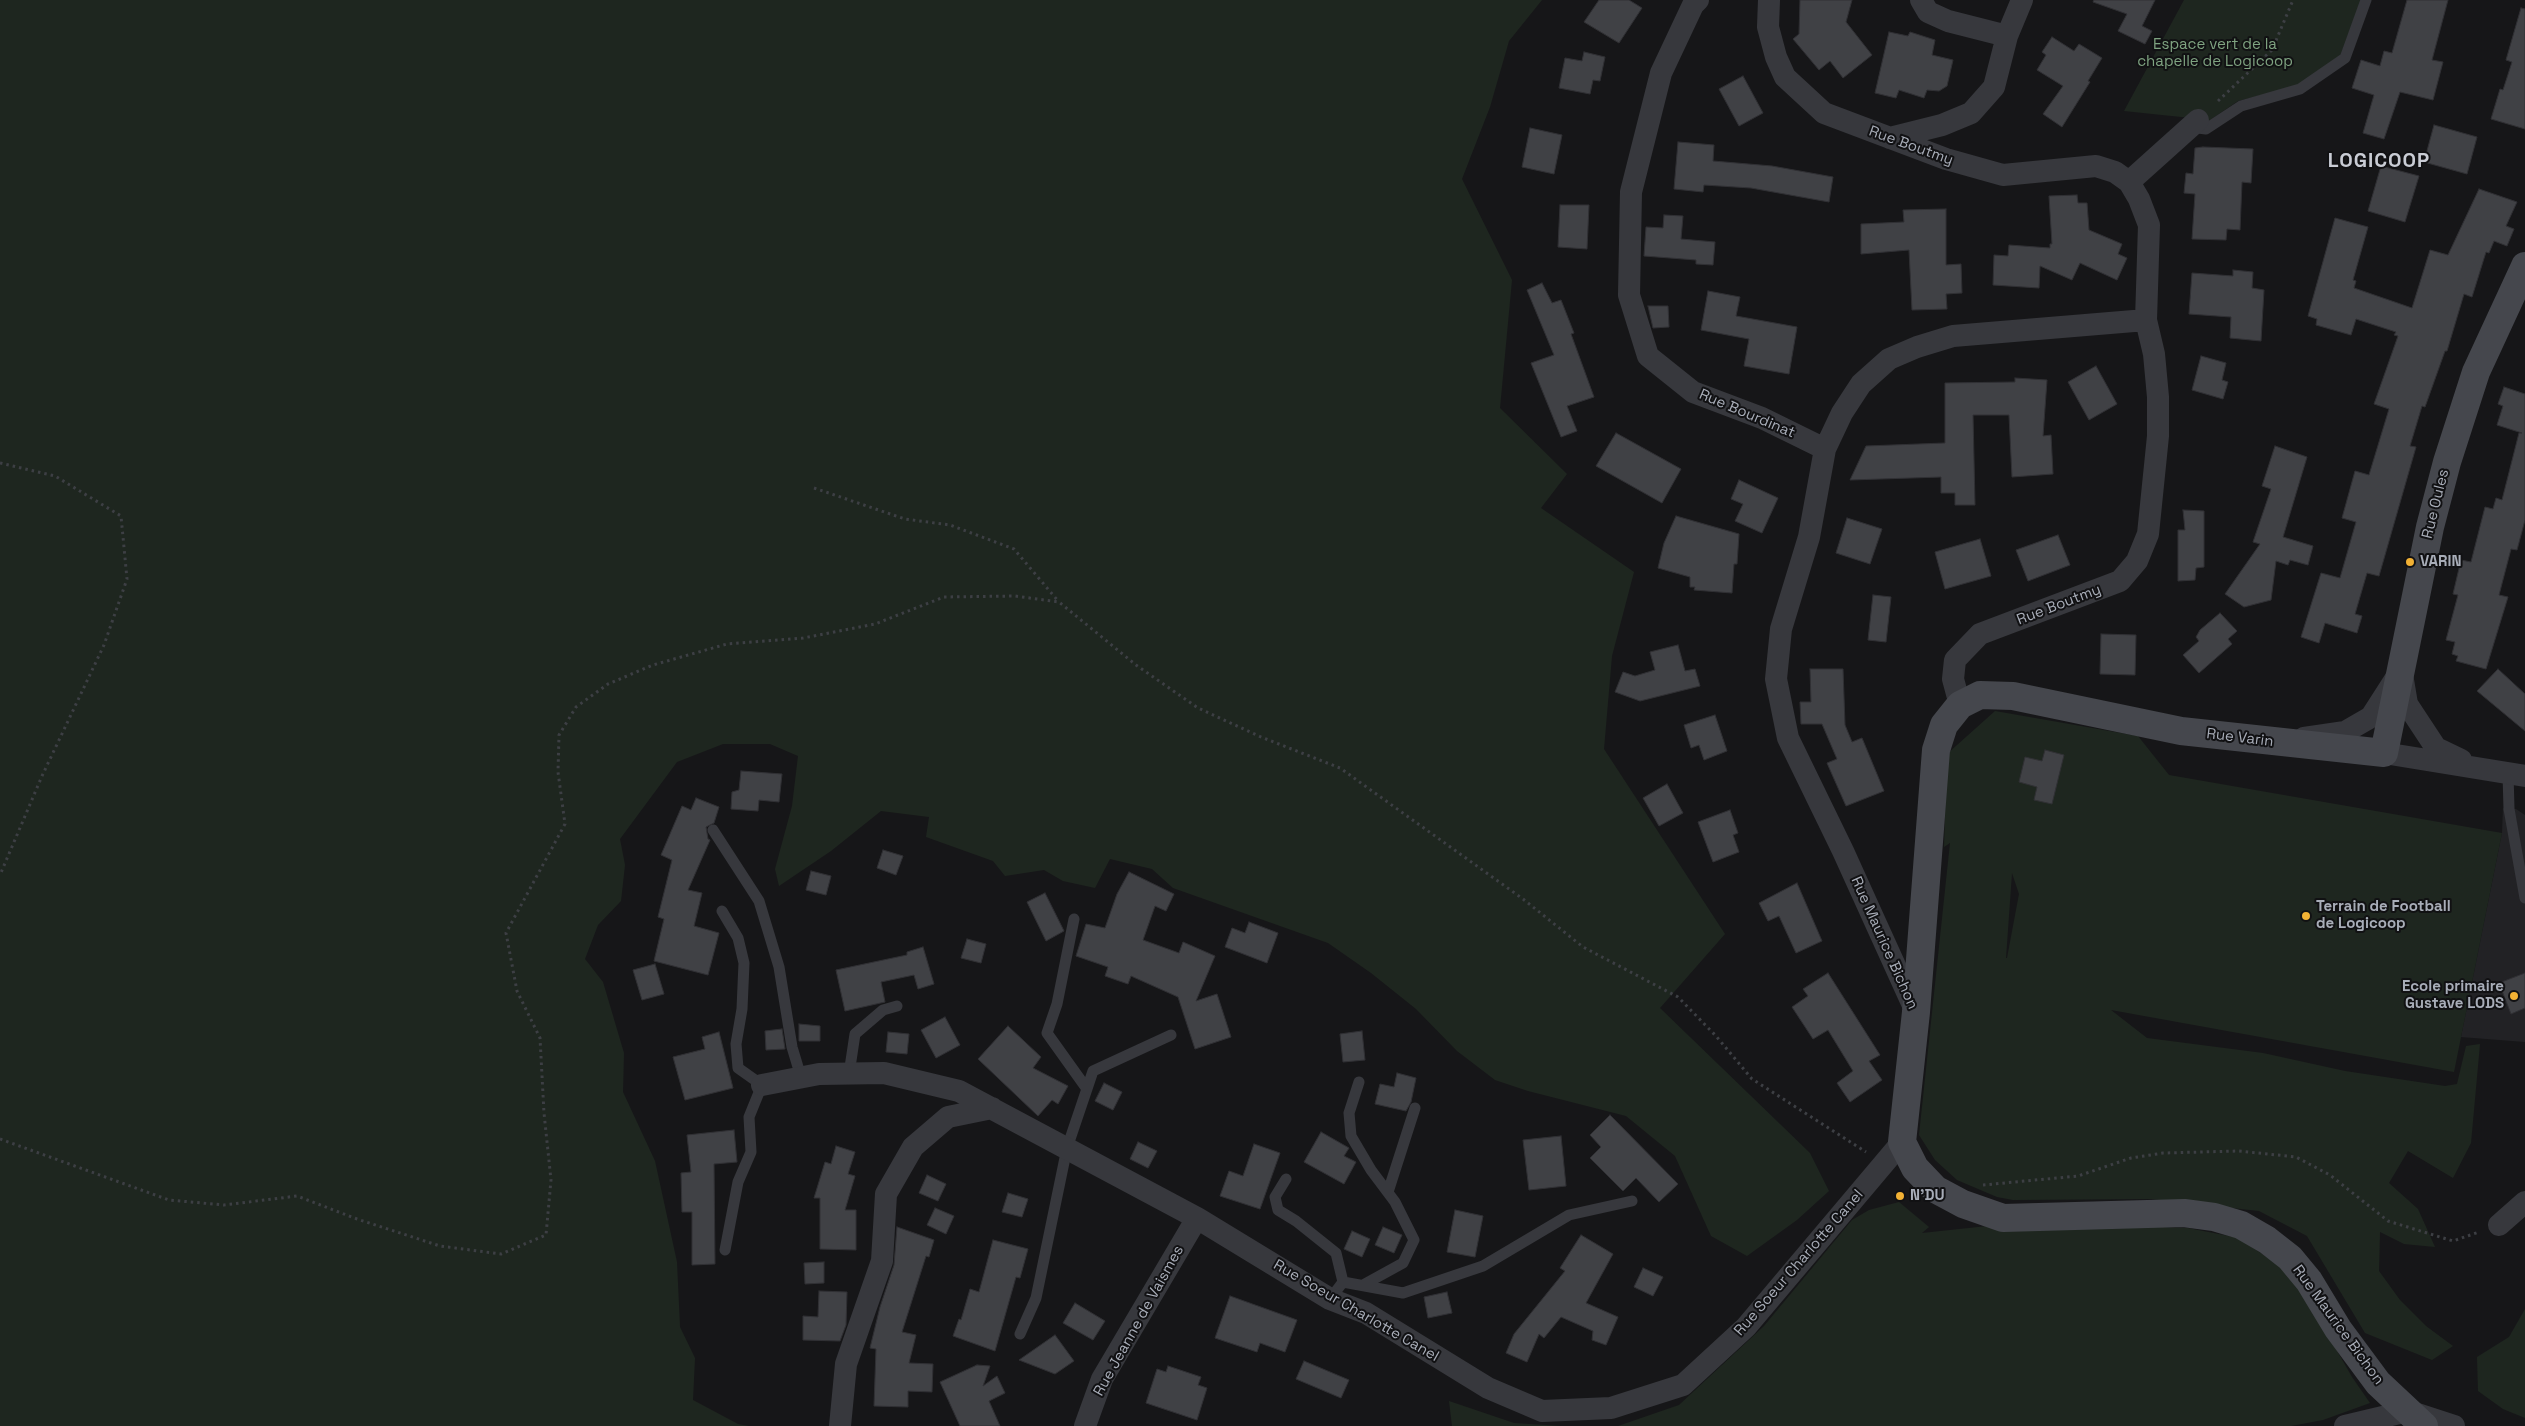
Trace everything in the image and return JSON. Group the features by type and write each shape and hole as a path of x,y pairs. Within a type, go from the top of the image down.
{"street":[{"name":"Rue Bourdinat","path":"1698,0 1693,5 1661,73 1630,192 1629,295 1648,356 1692,392 1762,418 1826,449"},
{"name":"Rue Boutmy","path":"1769,0 1768,27 1776,58 1785,78 1824,113 1946,160 2003,174 2096,166 2115,172 2129,182 2139,199 2149,225 2146,320 2154,354 2158,397 2158,436 2148,534 2137,561 2120,581 1980,634 1955,660 1953,679 1960,705"},
{"path":"1921,0 1928,12 1948,21 2008,36"},
{"path":"1890,138 1942,125 1971,113 1994,87 2008,36 2022,0"},
{"path":"2129,182 2194,124"},
{"name":"Rue Oules","path":"2384,753 2430,527 2447,462 2476,372 2525,266"},
{"path":"1826,449 1842,412 1861,384 1889,360 1917,347 1953,336 2146,320"},
{"name":"Rue Maurice Bichon","path":"1826,449 1809,537 1781,629 1776,679 1788,738 1844,851 1916,1012 1902,1142 1914,1168 1935,1189 1963,1204 2002,1218 2184,1213 2214,1217 2241,1225 2267,1240 2290,1258 2309,1281 2338,1329 2378,1383 2416,1419"},
{"path":"2249,739 2307,738 2344,732 2371,717 2401,668"},
{"path":"2401,668 2408,704 2436,748 2477,768"},
{"name":"Rue Varin","path":"1960,705 1980,695 2013,696 2181,731 2384,753 2517,774"},
{"path":"1916,1012 1936,750 1944,725 1960,705"},
{"name":"Rue Soeur Charlotte Canel","path":"762,1085 819,1074 884,1074 959,1090 1197,1218 1336,1290 1366,1313 1488,1388 1542,1411 1611,1408 1684,1385 1746,1327 1902,1142"},
{"path":"840,1426 846,1364 882,1261 886,1194 913,1147 948,1117 992,1108"},
{"path":"2499,1225 2525,1202"},
{"name":"Rue Jeanne de Vaismes","path":"1085,1426 1102,1380 1197,1218"},
{"path":"2345,1426 2416,1419 2454,1426"}],"lane":[{"path":"2194,124 2206,128 2241,106 2300,89 2345,58 2366,0"},
{"path":"2517,774 2509,809 2525,898"},
{"path":"713,830 759,901 779,966 792,1047 801,1077"},
{"path":"722,911 738,938 744,963 742,1008 736,1044 738,1068 762,1085 749,1117 751,1152 738,1182 725,1250"},
{"path":"1074,920 1057,1004 1048,1033 1087,1090"},
{"path":"849,1074 855,1034 883,1010 897,1006"},
{"path":"1020,1334 1036,1298 1067,1148 1094,1071 1171,1035"},
{"path":"1286,1179 1275,1197 1278,1210 1296,1221 1336,1253 1336,1290 1363,1285 1403,1263 1414,1240 1388,1192 1371,1170 1351,1136 1349,1113 1359,1082"},
{"path":"1388,1192 1415,1108"},
{"path":"1363,1285 1403,1293 1484,1266 1570,1215 1632,1201"}],"path":[{"path":"2194,124 2272,50 2293,0"},
{"path":"0,463 54,476 122,516 127,579 104,645 42,776 0,876"},
{"path":"814,488 905,519 950,525 1014,548 1060,602 1136,665 1198,708 1261,737 1340,768 1523,899 1583,947 1678,997 1716,1036 1752,1079 1883,1164"},
{"path":"0,1139 169,1200 224,1205 297,1196 357,1219 440,1246 501,1254 546,1235 551,1180 544,1113 540,1038 517,991 506,933 565,824 558,772 559,735 576,707 608,684 653,665 727,644 803,638 875,624 944,597 1015,596 1060,602"},
{"path":"1976,1186 2078,1176 2131,1158 2163,1153 2239,1151 2296,1157 2330,1175 2388,1222 2453,1241 2499,1225"}],"shaded area":[{"path":"2503,808 2516,809 2525,815 2525,1042 2461,1037 2502,833"}],"green space":[{"path":"0,0 1542,0 1509,41 1490,107 1462,179 1512,280 1500,408 1567,474 1541,508 1634,572 1612,656 1604,749 1725,934 1660,1008 1810,1153 1829,1191 1797,1220 1747,1256 1711,1236 1675,1156 1626,1116 1528,1091 1495,1080 1457,1051 1416,1009 1371,973 1328,943 1173,888 1152,869 1110,859 1095,888 1063,881 1044,870 1005,876 993,861 926,837 929,817 881,811 831,851 779,886 775,869 792,806 798,756 770,744 723,744 677,762 620,839 625,865 621,901 598,925 585,959 603,982 624,1053 623,1092 655,1161 677,1262 680,1327 695,1358 693,1400 738,1424 749,1426 0,1426"},
{"name":"Espace vert de la chapelle de Logicoop","path":"2184,0 2361,0 2340,56 2297,86 2238,101 2210,120 2124,111"},
{"path":"1995,711 2138,736 2169,775 2502,833 2454,1072 2111,1010 2147,1038 2263,1053 2345,1071 2445,1086 2457,1084 2466,1046 2480,1044 2471,1143 2453,1178 2408,1151 2389,1183 2418,1209 2435,1247 2404,1244 2380,1232 2379,1271 2400,1300 2426,1326 2453,1346 2432,1360 2365,1333 2307,1236 2259,1211 2151,1199 2013,1200 1997,1197 1957,1180 1935,1160 1919,1135 1950,843 1944,847 1947,754","holes":["2012,873 2019,894 2007,958 2006,958"]},
{"path":"1899,1202 1929,1227 1922,1233 2025,1222 2188,1228 2239,1238 2284,1269 2320,1321 2352,1377 2370,1403 2323,1420 2291,1426 1618,1426 1679,1405 1764,1326 1852,1220 1869,1210"},
{"path":"2525,1309 2525,1418 2503,1409 2478,1391 2477,1357 2509,1337"},
{"path":"1449,1401 1514,1423 1561,1426 1452,1426"}],"building":[{"path":"1599,0 1629,0 1642,8 1619,43 1584,22"},
{"path":"1800,0 1852,0 1846,22 1872,55 1843,78 1830,61 1819,70 1793,39 1799,34"},
{"path":"2094,0 2155,0 2142,26 2152,31 2145,44 2118,31 2127,14 2093,2"},
{"path":"2407,0 2448,0 2432,60 2443,62 2433,100 2400,92 2384,139 2363,133 2374,95 2352,88 2361,60 2380,66 2384,51 2392,53"},
{"path":"2521,8 2525,9 2525,129 2491,119 2500,89 2503,90 2512,62 2506,60"},
{"path":"1889,32 1908,36 1910,32 1935,40 1932,55 1953,60 1947,86 1939,91 1927,90 1924,98 1899,90 1896,98 1875,93"},
{"path":"2052,37 2074,51 2079,44 2102,58 2088,81 2090,82 2062,127 2043,114 2063,86 2037,70 2046,55 2042,52"},
{"path":"1584,52 1605,57 1600,81 1593,80 1590,94 1559,88 1565,58 1582,61"},
{"path":"1743,76 1763,113 1739,126 1719,89"},
{"path":"2434,125 2477,137 2467,174 2424,162"},
{"path":"1530,128 1562,135 1554,174 1522,167"},
{"path":"1678,142 1714,145 1713,161 1772,166 1833,177 1829,202 1751,188 1704,185 1703,192 1674,189"},
{"path":"2195,148 2253,149 2251,183 2242,182 2240,230 2227,229 2226,240 2192,239 2195,194 2184,193 2186,173 2193,174"},
{"path":"2381,166 2419,176 2405,222 2368,211"},
{"path":"2479,189 2517,202 2506,226 2514,229 2507,246 2494,241 2489,253 2486,252 2472,297 2464,294 2447,351 2445,351 2425,407 2422,406 2410,446 2416,447 2379,576 2367,573 2355,614 2362,616 2357,633 2325,623 2319,643 2301,637 2321,573 2340,578 2356,522 2342,518 2355,471 2369,475 2389,409 2374,404 2398,336 2394,335 2396,332 2356,319 2351,335 2316,325 2317,319 2308,316 2335,218 2368,227 2353,280 2356,281 2354,288 2412,308 2430,250 2448,255"},
{"path":"2077,195 2078,203 2087,203 2089,230 2122,244 2118,254 2127,258 2117,280 2080,263 2072,280 2040,266 2039,288 1993,285 1994,255 2008,256 2009,245 2050,248 2050,244 2052,244 2049,196"},
{"path":"1560,205 1589,205 1587,249 1558,247"},
{"path":"1946,209 1946,265 1961,264 1962,293 1946,294 1947,309 1912,310 1909,250 1861,254 1861,224 1904,222 1903,210"},
{"path":"1664,215 1683,216 1681,239 1715,242 1713,265 1696,264 1696,260 1644,256 1646,227 1663,228"},
{"path":"2233,270 2253,272 2252,288 2264,290 2261,341 2230,338 2231,317 2189,314 2192,273 2233,276"},
{"path":"1542,283 1552,303 1561,300 1574,333 1571,334 1594,397 1567,406 1577,431 1561,437 1531,363 1554,355 1527,290"},
{"path":"1708,291 1740,297 1736,316 1797,327 1789,374 1744,366 1749,339 1701,330"},
{"path":"1648,306 1668,306 1669,327 1653,328"},
{"path":"2201,356 2226,363 2222,380 2228,382 2223,399 2192,390"},
{"path":"2096,366 2117,404 2089,420 2068,382"},
{"path":"2015,378 2047,380 2043,436 2051,435 2053,474 2012,477 2009,415 1973,415 1975,505 1955,505 1955,493 1941,493 1941,477 1850,480 1866,446 1945,443 1945,383 2015,382"},
{"path":"2504,387 2525,394 2525,520 2517,550 2511,549 2499,595 2508,597 2486,669 2456,661 2458,656 2452,654 2455,642 2446,640 2458,595 2453,594 2461,560 2471,562 2485,507 2493,509 2496,498 2502,500 2519,433 2522,433 2497,425 2503,406 2498,404"},
{"path":"1616,433 1681,469 1662,503 1596,466"},
{"path":"2275,446 2307,457 2283,537 2313,546 2308,565 2290,560 2288,565 2276,561 2271,600 2244,607 2225,594 2260,544 2253,542 2271,489 2262,486"},
{"path":"1739,480 1778,498 1762,533 1735,521 1743,504 1731,499"},
{"path":"2183,510 2204,511 2204,567 2196,568 2195,580 2178,581 2178,530 2185,530"},
{"path":"1676,516 1739,534 1737,564 1734,564 1732,593 1694,590 1695,587 1690,587 1690,577 1658,568 1664,543"},
{"path":"1847,518 1882,529 1870,564 1836,553"},
{"path":"2058,535 2070,565 2028,581 2016,550"},
{"path":"1980,539 1991,576 1945,589 1935,552"},
{"path":"1873,595 1891,597 1886,642 1868,640"},
{"path":"2220,613 2237,631 2228,639 2232,644 2199,673 2183,655 2199,641 2196,637 2200,630"},
{"path":"2101,634 2136,635 2135,675 2100,674"},
{"path":"1678,645 1685,671 1695,669 1700,686 1640,701 1615,692 1623,672 1635,676 1655,670 1650,652"},
{"path":"1810,669 1843,669 1845,725 1852,742 1862,738 1884,791 1846,806 1827,763 1837,759 1822,724 1801,724 1800,702 1811,702"},
{"path":"2498,669 2525,694 2525,731 2477,691"},
{"path":"1715,715 1727,751 1704,760 1699,745 1691,748 1684,725"},
{"path":"2045,750 2064,755 2052,804 2034,800 2037,787 2019,782 2025,757 2042,761"},
{"path":"741,771 782,774 779,802 759,800 758,811 731,809 732,792 739,790"},
{"path":"1667,784 1683,813 1659,826 1643,798"},
{"path":"696,798 719,807 714,823 706,827 708,839 710,840 688,890 702,893 694,926 719,933 708,975 654,961 664,919 658,917 672,860 661,855 682,806 691,810"},
{"path":"1730,810 1738,833 1733,835 1739,852 1713,862 1698,822"},
{"path":"883,850 903,856 896,875 877,868"},
{"path":"811,871 831,876 826,895 806,890"},
{"path":"1129,872 1174,894 1166,911 1155,906 1143,940 1179,953 1183,942 1215,956 1196,1001 1217,994 1231,1037 1195,1049 1178,997 1131,976 1128,984 1105,976 1108,967 1076,956 1086,924 1105,928 1117,894"},
{"path":"1797,883 1822,941 1796,953 1779,916 1768,921 1759,903"},
{"path":"1045,893 1064,931 1046,941 1027,902"},
{"path":"1249,922 1278,933 1267,963 1225,947 1232,928 1245,933"},
{"path":"967,939 986,944 981,963 961,958"},
{"path":"923,947 934,984 918,989 914,975 881,982 885,1002 845,1011 836,970 907,955 907,952"},
{"path":"655,964 664,994 642,1000 633,970"},
{"path":"1828,973 1880,1055 1869,1061 1882,1080 1850,1102 1837,1083 1853,1071 1828,1030 1813,1039 1792,1007 1808,996 1803,989"},
{"name":"Ecole primaire Gustave LODS","path":"2525,973 2525,1008 2511,1014 2499,983"},
{"path":"945,1017 960,1045 936,1058 921,1030"},
{"path":"799,1024 820,1026 820,1041 799,1041"},
{"path":"1008,1026 1041,1057 1033,1068 1068,1086 1058,1104 1052,1100 1038,1116 978,1059"},
{"path":"782,1029 785,1049 766,1050 765,1031"},
{"path":"1362,1031 1365,1060 1343,1062 1340,1034"},
{"path":"719,1032 733,1088 685,1100 673,1057 705,1049 702,1037"},
{"path":"888,1032 909,1034 907,1054 886,1052"},
{"path":"1397,1073 1416,1078 1411,1102 1406,1111 1375,1104 1380,1084 1394,1087"},
{"path":"1104,1083 1122,1092 1113,1110 1095,1101"},
{"path":"1610,1115 1678,1184 1659,1202 1636,1178 1623,1191 1590,1158 1601,1147 1590,1135"},
{"path":"734,1130 737,1162 714,1164 715,1264 692,1265 692,1212 682,1212 681,1173 691,1172 687,1135"},
{"path":"1321,1132 1349,1148 1344,1156 1356,1162 1344,1184 1304,1162"},
{"path":"1561,1136 1566,1186 1529,1190 1523,1140"},
{"path":"1138,1142 1157,1151 1148,1168 1130,1159"},
{"path":"1254,1144 1280,1153 1260,1209 1220,1196 1229,1171 1243,1176"},
{"path":"836,1146 855,1152 848,1174 855,1176 845,1210 856,1210 856,1250 820,1249 820,1198 814,1198 825,1162 831,1164"},
{"path":"927,1175 946,1184 938,1201 919,1193"},
{"path":"1008,1193 1028,1199 1022,1217 1002,1212"},
{"path":"935,1208 954,1216 946,1234 927,1225"},
{"path":"1455,1210 1483,1216 1475,1257 1447,1252"},
{"path":"897,1227 934,1240 929,1257 926,1256 902,1332 916,1335 909,1363 933,1364 932,1392 908,1391 908,1407 874,1406 876,1349 870,1348 880,1307 894,1265"},
{"path":"1383,1227 1402,1235 1394,1253 1375,1245"},
{"path":"1352,1231 1370,1239 1362,1257 1344,1249"},
{"path":"1581,1235 1613,1254 1586,1303 1618,1317 1606,1345 1592,1340 1593,1331 1561,1317 1544,1338 1539,1334 1527,1362 1506,1353 1514,1334 1565,1271 1560,1268"},
{"path":"993,1240 1028,1249 1020,1278 1016,1277 995,1351 953,1336 959,1319 961,1320 970,1289 979,1292"},
{"path":"824,1262 824,1283 805,1284 804,1263"},
{"path":"1643,1268 1663,1277 1653,1296 1634,1287"},
{"path":"819,1291 847,1292 846,1325 840,1341 803,1340 803,1316 818,1317"},
{"path":"1447,1292 1452,1313 1428,1318 1424,1297"},
{"path":"1230,1296 1297,1320 1285,1352 1260,1343 1257,1352 1215,1338"},
{"path":"1075,1303 1105,1321 1093,1340 1063,1323"},
{"path":"1055,1335 1074,1361 1055,1374 1019,1360"},
{"path":"1304,1361 1349,1380 1341,1398 1296,1379"},
{"path":"977,1365 990,1366 983,1386 997,1376 1005,1393 989,1401 1000,1426 960,1426 940,1382"},
{"path":"1168,1366 1201,1377 1198,1385 1207,1388 1197,1420 1146,1403 1157,1369 1166,1372"}],"place":[{"name":"VARIN","path":"2410,562"},
{"name":"Terrain de Football de Logicoop","path":"2306,916"},
{"name":"Ecole primaire Gustave LODS","path":"2514,996"},
{"name":"N'DU","path":"1900,1196"}],"district":[{"name":"LOGICOOP","path":"2379,162"}]}
